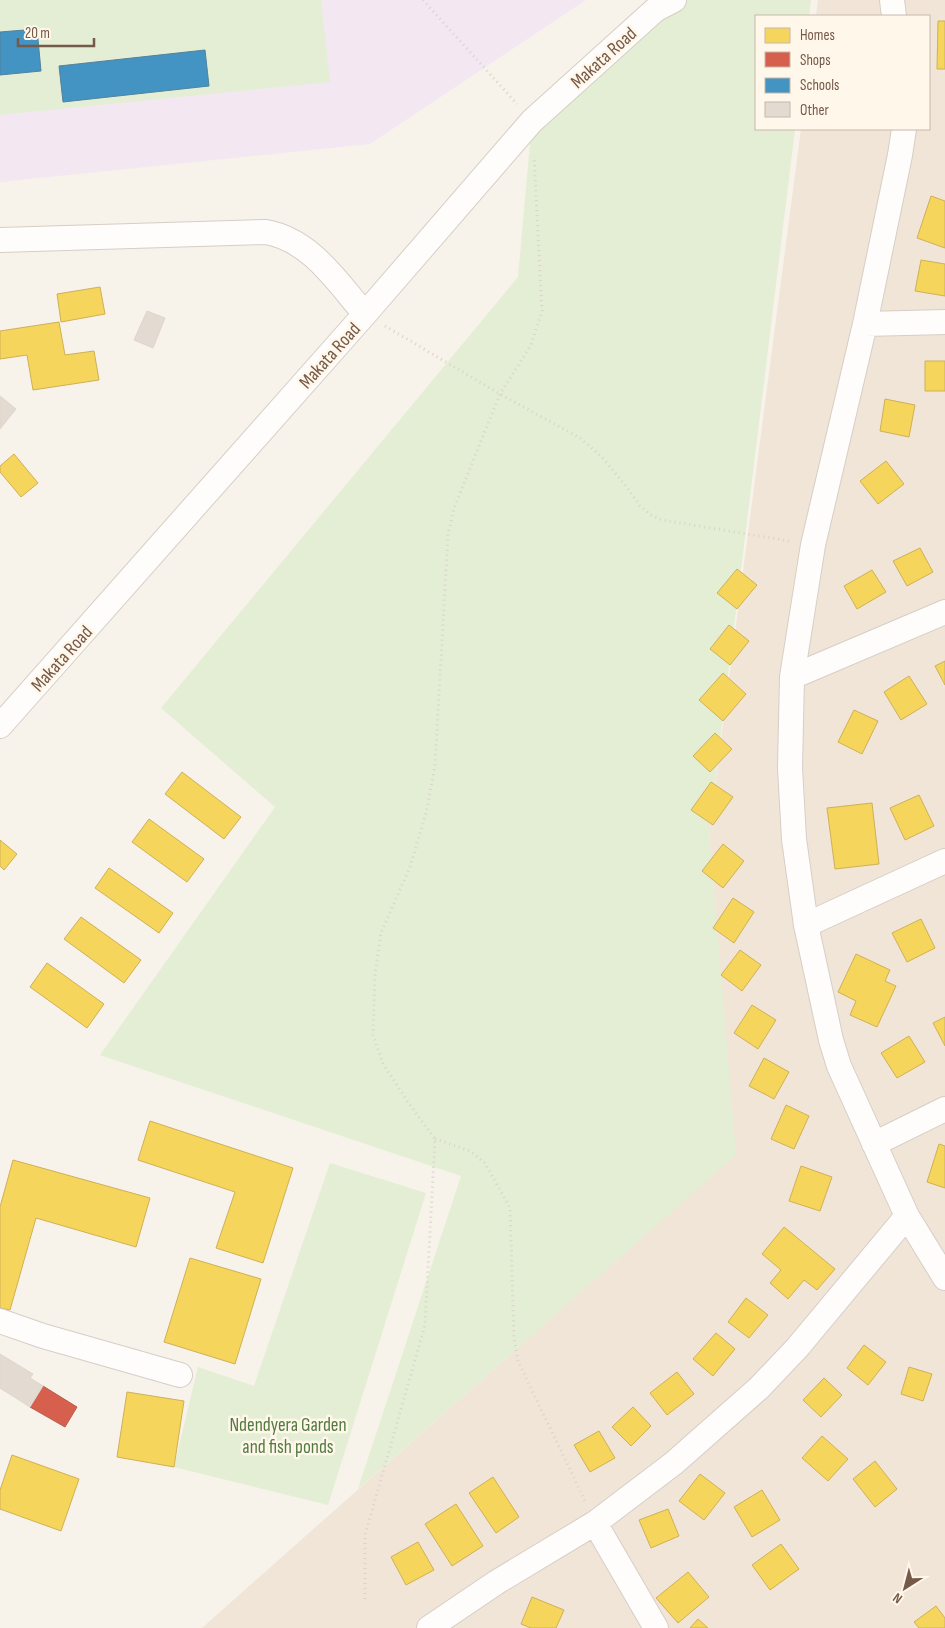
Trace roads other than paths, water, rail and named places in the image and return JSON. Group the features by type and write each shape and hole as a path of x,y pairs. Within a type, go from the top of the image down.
{"street":[{"path":"892,0 894,15"},
{"name":"Makata Road","path":"0,726 365,314 532,121 660,3"},
{"path":"904,130 865,324 813,545 792,677 790,768 794,838 806,925 831,1040 839,1066 907,1216 945,1278"},
{"path":"0,240 266,232 280,234 298,243 314,256 365,314"},
{"path":"865,324 945,322"},
{"path":"792,677 945,612"},
{"path":"806,925 945,861"},
{"path":"874,1144 945,1109"},
{"path":"429,1628 497,1582 596,1523 674,1463 758,1388 824,1317 907,1216"},
{"path":"0,1321 43,1336 180,1375"},
{"path":"596,1523 656,1628"}],"park label":[{"name":"Ndendyera Garden and fish ponds","path":"288,1435"}]}
